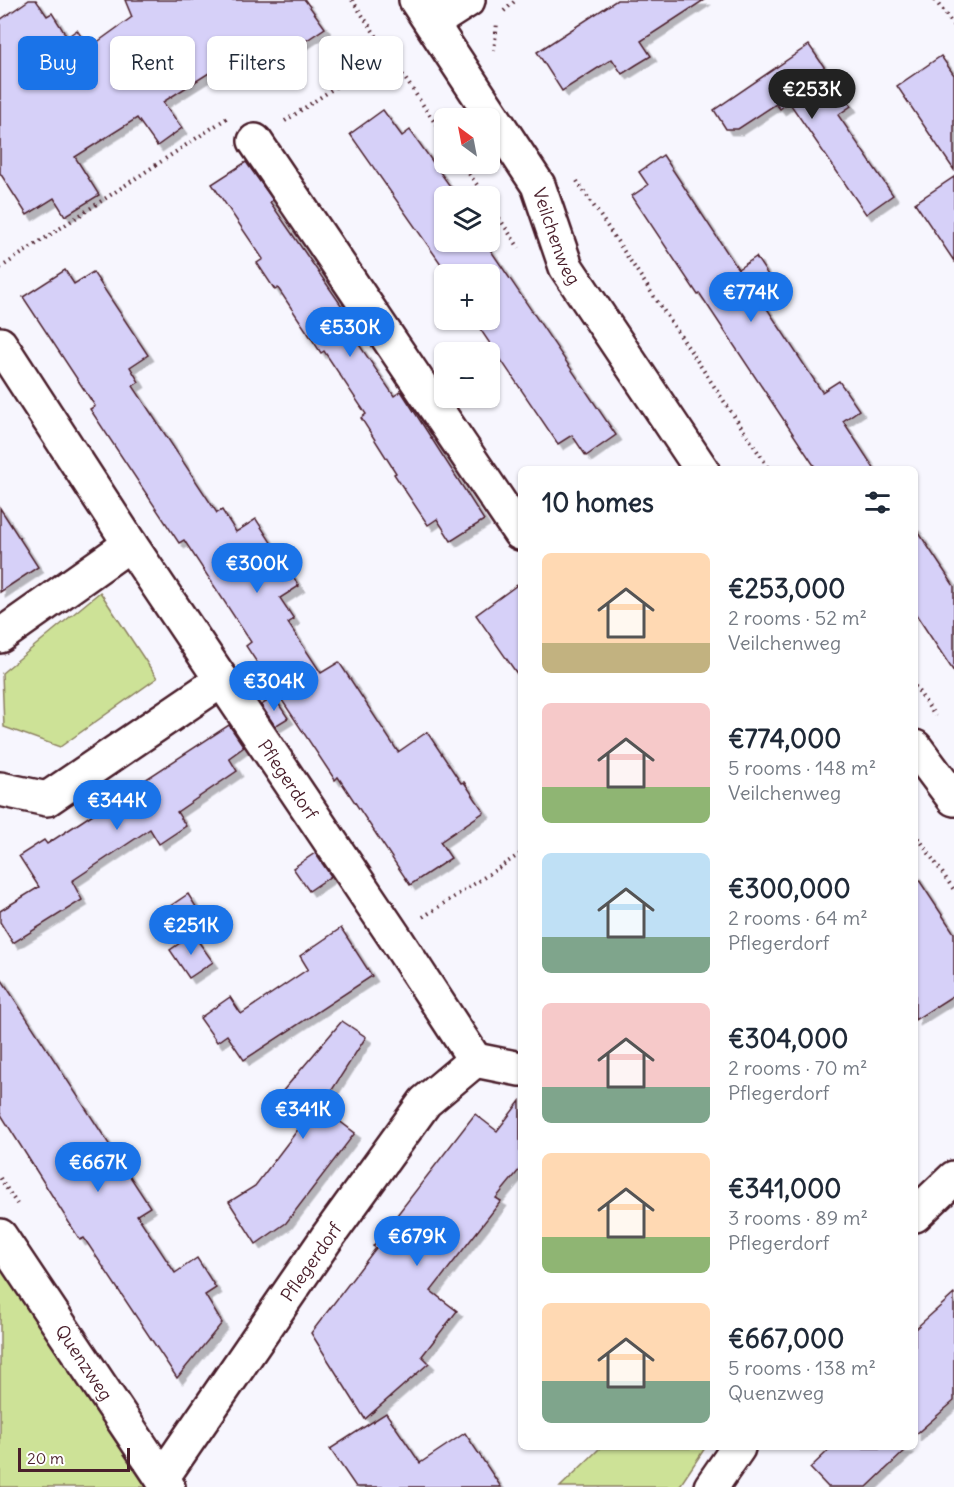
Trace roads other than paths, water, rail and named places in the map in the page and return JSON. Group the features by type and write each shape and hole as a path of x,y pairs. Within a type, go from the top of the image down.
{"street":[{"path":"424,12 468,0"},
{"name":"Veilchenweg","path":"424,12 538,185 566,267 699,466"},
{"path":"255,141 518,530"},
{"name":"Pflegerdorf","path":"0,344 130,544 475,1060 425,1102 326,1239 165,1482"},
{"path":"0,636 130,544"},
{"path":"0,789 47,799 222,680"},
{"path":"918,751 954,799"},
{"path":"475,1060 518,1069"},
{"path":"918,1212 954,1178"},
{"name":"Quenzweg","path":"0,1236 165,1482"},
{"path":"711,1487 737,1450"}]}
